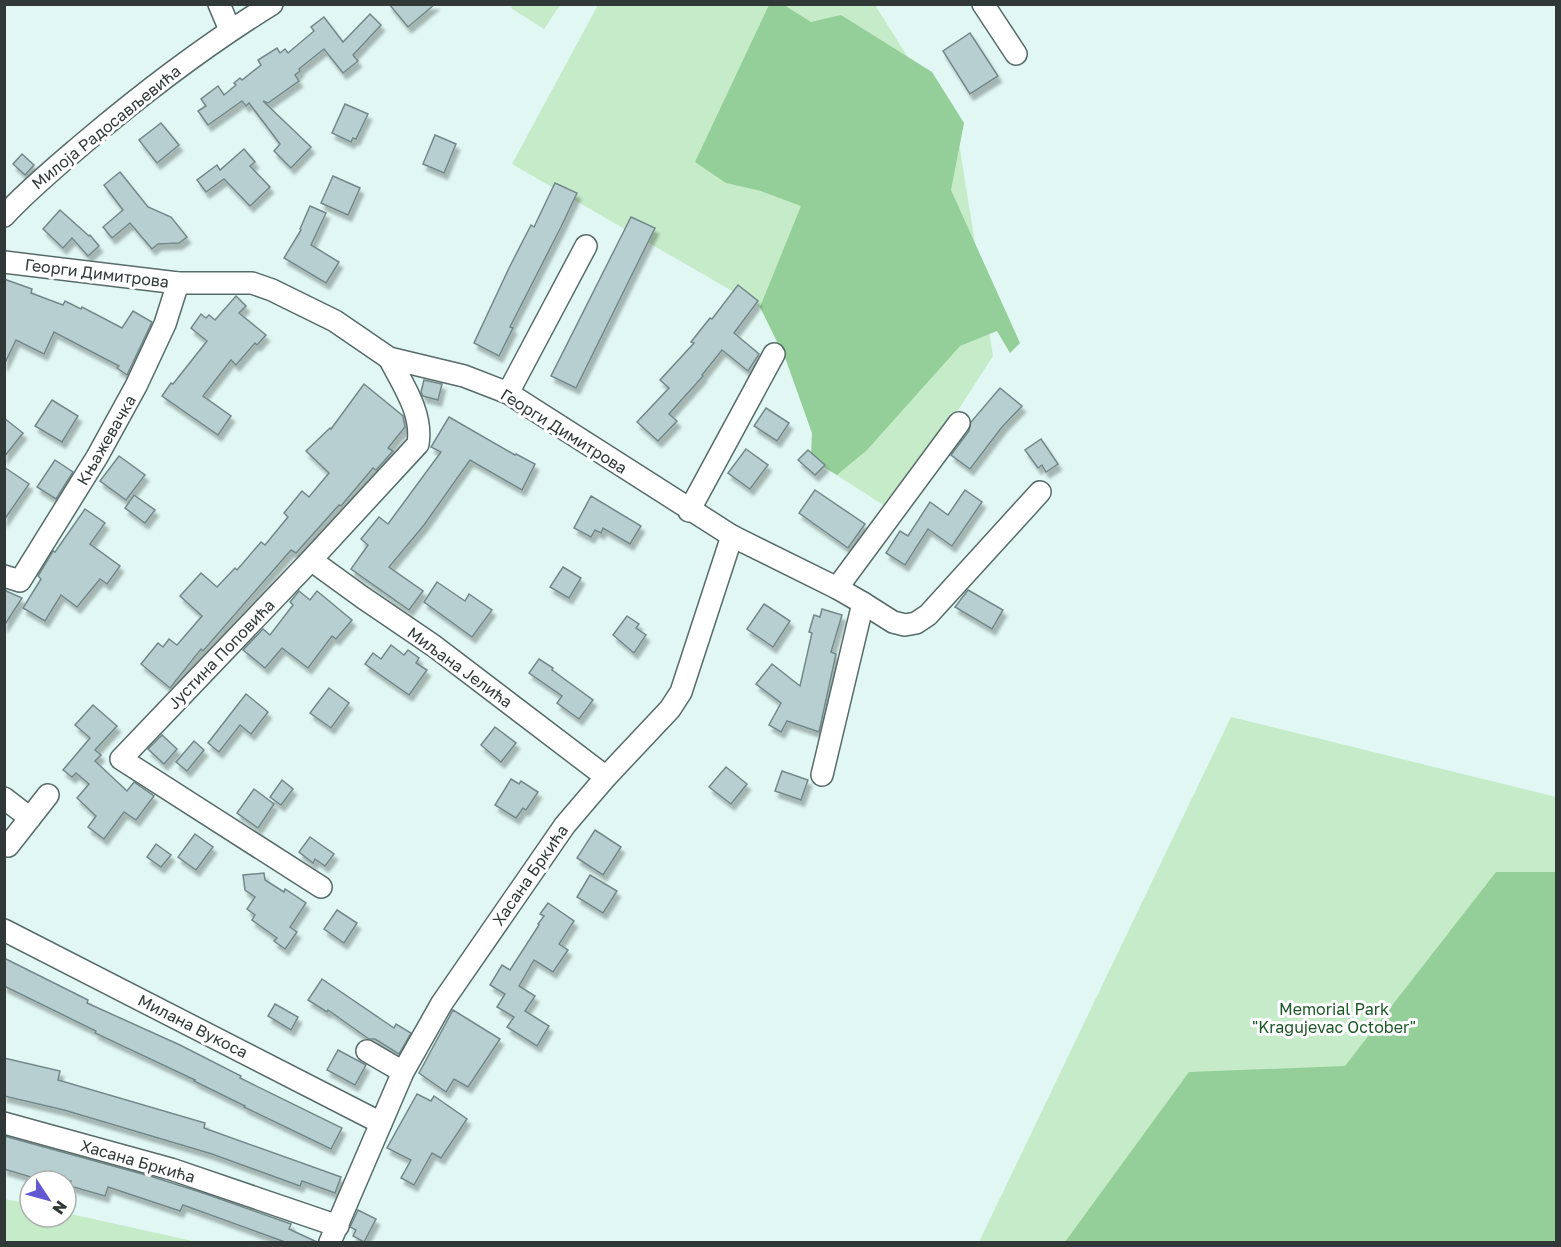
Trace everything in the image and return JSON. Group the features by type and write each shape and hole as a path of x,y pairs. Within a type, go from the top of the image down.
{"street":[{"path":"219,4 230,30"},
{"name":"Милоја Радосављевића","path":"4,216 28,191 137,98 230,30 272,4"},
{"path":"983,4 1016,54"},
{"path":"508,393 586,246"},
{"name":"Георги Димитрова","path":"4,262 177,283 252,283 272,290 335,321 389,358 464,376 508,393 689,511 732,536 837,588 893,622 905,625 916,623 928,615 1040,492"},
{"name":"Књажевачка","path":"9,578 20,580 97,457 136,386 165,324 177,283"},
{"path":"689,511 774,354"},
{"name":"Јустина Поповића","path":"321,887 120,759 311,560 418,444 421,430 419,418 389,358"},
{"path":"837,588 959,423"},
{"name":"Хасана Бркића","path":"4,1123 171,1169 334,1234 403,1072 442,1003 565,825 606,777 670,709 681,692 732,536"},
{"name":"Миљана Јелића","path":"311,560 434,646 606,777"},
{"path":"822,775 863,603"},
{"path":"8,846 48,795"},
{"path":"4,798 30,818"},
{"name":"Милана Вукоса","path":"4,930 381,1123"},
{"path":"367,1051 403,1072"}],"green space":[{"path":"513,4 560,5 544,29 511,8"},
{"path":"598,5 875,5 958,137 993,356 893,511 811,459 812,433 786,360 760,307 512,164"},
{"path":"769,5 784,5 811,22 841,15 932,72 964,123 951,190 1020,343 1010,353 997,331 960,346 867,450 837,475 811,459 812,433 786,360 760,307 801,206 761,191 726,183 695,162"},
{"name":"Memorial Park \"Kragujevac October\"","path":"1231,717 1556,797 1556,1242 979,1242"},
{"path":"1496,872 1556,872 1556,1242 1065,1242 1189,1072 1345,1066"},
{"path":"4,1199 18,1202 18,1229 78,1229 78,1216 197,1242 5,1242"}],"building":[{"path":"389,4 435,4 408,27"},
{"path":"370,14 381,25 353,55 358,61 343,73 324,49 299,69 300,71 295,75 299,81 268,103 263,101 311,147 291,168 274,151 280,144 249,103 246,106 242,101 208,125 198,111 206,106 201,99 218,86 224,95 236,85 234,83 240,78 242,80 261,65 258,60 277,48 280,53 285,49 288,53 314,31 311,27 324,17 343,42"},
{"path":"970,33 998,76 970,94 943,51"},
{"path":"345,104 368,114 356,139 353,138 351,142 332,133"},
{"path":"161,123 179,145 157,163 139,140"},
{"path":"435,135 456,144 444,173 423,164"},
{"path":"244,149 255,162 250,166 270,187 250,206 224,179 206,192 197,180 217,165 220,170"},
{"path":"22,154 34,165 25,175 13,164"},
{"path":"120,172 148,207 171,217 187,237 179,243 158,244 152,249 130,223 112,238 103,227 123,210 104,185"},
{"path":"333,176 360,188 348,215 321,203"},
{"path":"555,183 577,193 510,327 513,328 499,356 474,343 509,268 531,225 534,227"},
{"path":"310,206 326,213 311,245 339,262 326,283 284,258 301,230"},
{"path":"60,210 90,235 99,246 88,256 72,238 63,248 43,229"},
{"path":"631,217 655,228 576,388 551,376"},
{"path":"4,279 32,289 31,293 63,305 65,301 81,309 82,307 122,328 133,311 152,322 127,375 117,368 119,366 54,332 44,354 16,340 4,365"},
{"path":"738,285 758,301 734,333 759,354 748,371 722,350 703,376 669,414 677,421 658,441 637,422 669,388 660,380 694,343 691,342"},
{"path":"236,296 246,306 239,313 266,335 257,345 255,343 236,365 231,360 203,396 231,416 218,435 162,396 207,341 191,328 201,314 206,318 209,315 215,320"},
{"path":"424,380 442,384 438,400 423,396 421,392"},
{"path":"364,384 403,416 405,427 388,448 393,451 376,470 373,468 296,553 291,550 203,651 201,649 170,688 141,664 158,643 163,647 169,639 177,645 202,616 180,596 201,573 217,587 235,568 237,570 261,542 265,545 288,517 284,513 302,491 309,497 329,473 306,451 331,429"},
{"path":"1000,388 1022,406 1002,427 970,469 951,455 969,431 971,422"},
{"path":"52,400 78,416 62,442 35,426"},
{"path":"766,408 789,423 777,441 754,426"},
{"path":"449,417 535,464 522,490 470,460 424,525 389,567 423,591 409,610 351,569 368,545 361,539 379,517 388,524 441,452 431,447"},
{"path":"4,418 23,433 4,457"},
{"path":"1041,439 1058,464 1046,472 1042,465 1038,468 1025,450"},
{"path":"746,449 768,465 750,489 728,473"},
{"path":"808,450 825,465 815,475 798,460"},
{"path":"119,456 145,475 126,500 100,481"},
{"path":"55,460 73,472 56,499 37,487"},
{"path":"4,467 29,484 4,520"},
{"path":"815,490 865,524 848,548 799,513"},
{"path":"965,490 982,502 952,546 928,529 905,565 886,553 900,531 908,536 930,502 948,515"},
{"path":"134,495 155,510 145,523 125,508"},
{"path":"591,496 641,526 630,544 603,528 601,533 595,530 591,537 574,528"},
{"path":"85,509 105,523 90,544 120,566 107,584 100,579 77,607 61,595 45,621 23,608 41,579 38,576 53,551 55,552"},
{"path":"563,567 581,578 569,598 550,587"},
{"path":"437,582 465,601 469,594 492,610 472,637 424,602"},
{"path":"4,590 22,598 4,626"},
{"path":"968,590 1003,610 992,629 955,607"},
{"path":"299,591 310,600 317,591 352,620 336,639 332,636 308,668 282,648 265,668 243,650 263,629 270,635 293,605 290,602"},
{"path":"764,604 790,621 773,647 747,629"},
{"path":"822,609 842,615 831,652 836,654 819,732 787,721 781,732 769,725 781,703 756,684 772,664 800,686 812,633 809,632 814,615 820,617"},
{"path":"627,616 639,624 636,628 646,635 634,653 613,635"},
{"path":"391,645 404,655 408,650 419,658 416,663 427,670 409,695 365,664 373,653 381,659"},
{"path":"539,659 593,700 579,719 557,703 562,696 529,673"},
{"path":"329,688 349,703 331,728 310,713"},
{"path":"246,694 268,712 251,734 240,725 219,752 208,743"},
{"path":"93,705 117,726 95,750 101,755 95,761 127,791 134,782 154,796 136,820 124,812 104,839 88,827 96,816 77,798 89,784 76,773 72,777 63,770 90,738 75,725"},
{"path":"495,727 516,743 501,762 481,745"},
{"path":"162,735 177,749 164,764 148,749"},
{"path":"194,741 204,750 187,771 176,762"},
{"path":"726,767 747,784 731,804 709,787"},
{"path":"782,771 808,780 801,800 775,791"},
{"path":"511,779 519,784 521,781 538,792 526,810 523,808 516,818 495,805"},
{"path":"282,780 293,789 281,805 270,797"},
{"path":"254,789 274,804 258,828 237,813"},
{"path":"595,830 621,847 603,875 577,858"},
{"path":"195,834 213,847 196,870 178,857"},
{"path":"310,837 334,854 325,866 315,859 313,863 299,852"},
{"path":"156,844 171,855 161,867 147,857"},
{"path":"264,873 265,880 284,892 285,889 306,903 290,927 297,932 285,949 274,941 277,938 252,920 255,915 247,909 255,897 245,890 243,875"},
{"path":"590,875 617,891 603,913 577,897"},
{"path":"548,903 574,921 559,944 568,950 553,972 534,960 519,986 535,996 525,1011 549,1026 537,1046 507,1027 514,1017 497,1007 505,994 490,985 502,965 510,970 539,925 544,916 540,914"},
{"path":"337,910 357,923 344,943 324,929"},
{"path":"4,958 88,1000 87,1003 180,1045 241,1076 240,1078 342,1128 331,1149 4,986"},
{"path":"322,979 394,1028 396,1024 411,1033 399,1054 375,1039 369,1039 328,1010 327,1012 308,1000"},
{"path":"275,1004 298,1017 291,1030 268,1016"},
{"path":"453,1010 500,1039 468,1087 454,1079 446,1092 419,1073"},
{"path":"338,1050 366,1065 355,1085 327,1070"},
{"path":"4,1058 60,1071 58,1080 205,1123 204,1128 341,1177 335,1193 302,1181 300,1186 212,1154 64,1110 4,1096"},
{"path":"417,1094 431,1101 434,1096 467,1119 441,1158 432,1153 414,1185 401,1178 411,1160 387,1148"},
{"path":"4,1136 203,1193 291,1224 289,1229 317,1242 285,1242 183,1205 180,1211 108,1187 105,1196 78,1188 78,1169 18,1169 18,1173 4,1169"},
{"path":"358,1210 376,1219 364,1242 353,1236 356,1230 350,1227"}]}
